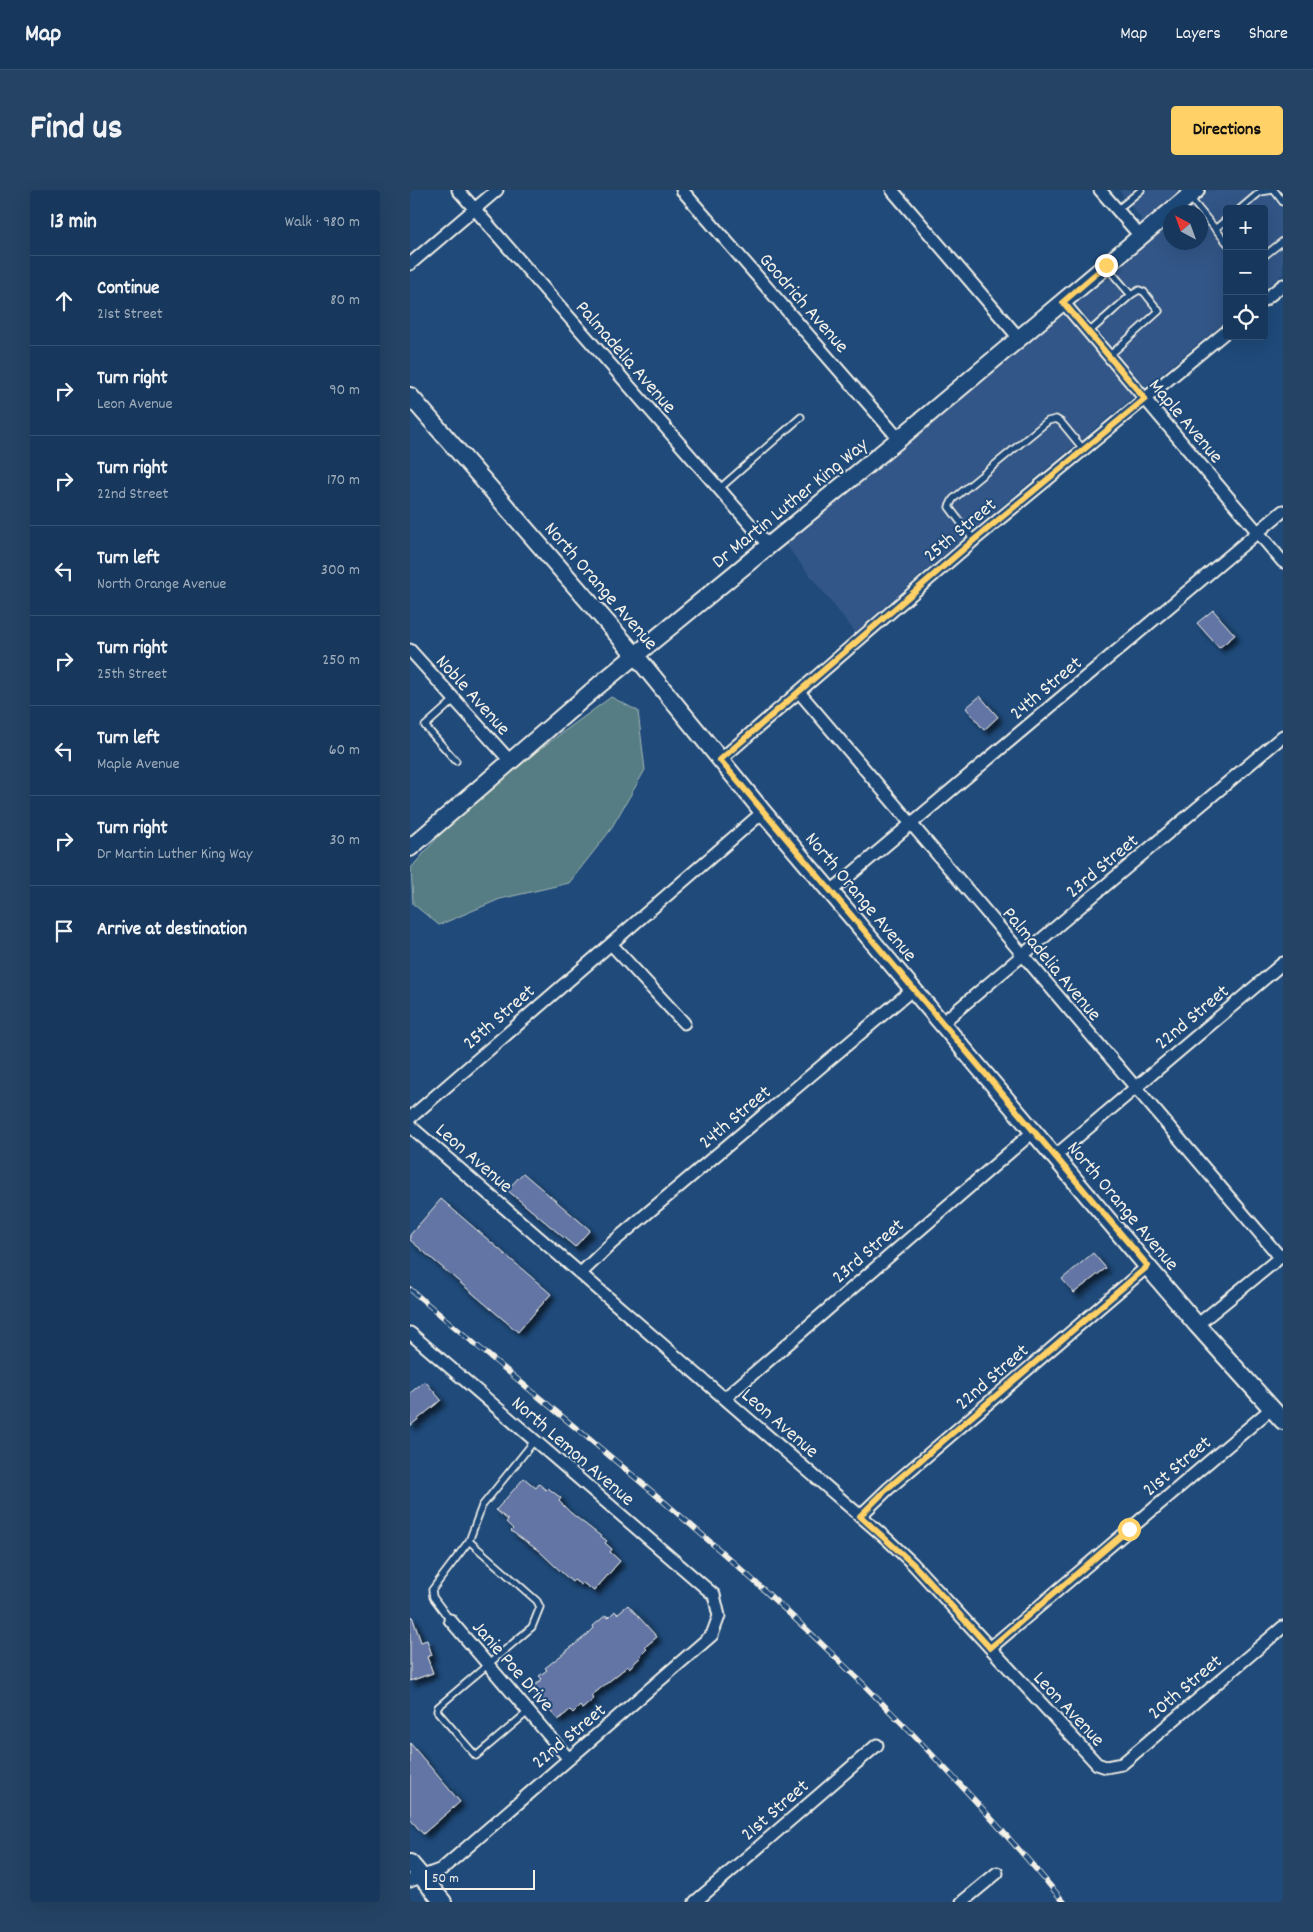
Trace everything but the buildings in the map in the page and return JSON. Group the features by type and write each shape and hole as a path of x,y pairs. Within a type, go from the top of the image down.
{"street":[{"name":"Palmadelia Avenue","path":"458,190 769,546"},
{"path":"410,264 498,190"},
{"name":"Goodrich Avenue","path":"682,190 899,439"},
{"path":"892,190 1019,338"},
{"path":"1100,190 1140,236"},
{"name":"Dr Martin Luther King Way","path":"410,848 636,656 1063,302 1191,192"},
{"path":"1268,297 1283,285"},
{"name":"Maple Avenue","path":"1063,302 1283,562"},
{"name":"25th Street","path":"720,760 974,540 1223,334"},
{"name":"North Orange Avenue","path":"410,396 636,656 830,892 1197,1325 1283,1421"},
{"name":"24th Street","path":"830,892 1283,511"},
{"name":"Noble Avenue","path":"410,650 511,762"},
{"name":"Palmadelia Avenue","path":"799,692 1135,1088 1282,1256"},
{"name":"23rd Street","path":"942,1023 1283,736"},
{"name":"25th Street","path":"410,1118 764,812"},
{"path":"610,944 684,1023"},
{"name":"22nd Street","path":"1055,1156 1283,964"},
{"name":"24th Street","path":"581,1273 620,1237 913,989"},
{"name":"Leon Avenue","path":"410,1126 725,1398 913,1564 1092,1759 1106,1767"},
{"name":"23rd Street","path":"725,1398 1033,1132"},
{"path":"1197,1325 1282,1256"},
{"name":"22nd Street","path":"860,1516 888,1488 1148,1266"},
{"name":"North Lemon Avenue","path":"410,1333 714,1595"},
{"name":"21st Street","path":"990,1648 1272,1408"},
{"name":"22nd Street","path":"416,1879 442,1869 712,1635 719,1616 714,1595"},
{"name":"Janie Poe Drive","path":"450,1620 568,1758"},
{"name":"20th Street","path":"1106,1767 1122,1764 1283,1627"},
{"name":"21st Street","path":"695,1902 877,1745"},
{"path":"410,1863 416,1879 444,1902"},
{"path":"962,1902 997,1873"}],"lane":[{"path":"1117,210 1141,190"},
{"path":"1245,205 1260,192 1273,190 1283,202"},
{"path":"1191,192 1223,238"},
{"path":"1215,228 1223,222"},
{"path":"1268,253 1283,241"},
{"path":"1106,265 1132,295"},
{"path":"1089,332 1132,295 1139,290 1144,292 1159,311 1109,356"},
{"path":"719,489 801,416"},
{"path":"974,540 952,514 949,507 952,499 1040,427 1048,421 1056,419 1061,422 1084,450"},
{"path":"454,700 425,726 456,761"},
{"path":"450,1620 431,1594 469,1541 482,1506 535,1440"},
{"path":"469,1541 539,1604 532,1627 438,1707 437,1711 473,1755 478,1755 529,1711"}],"shaded area":[{"path":"1119,190 1182,190 1140,225 1138,222 1141,219"},
{"path":"1209,190 1283,190 1283,274 1268,286 1268,205 1223,205 1223,323 1145,387 1075,303 1163,228 1163,250 1208,250 1208,205 1191,205"},
{"path":"1063,313 1133,397 969,533 855,632 785,544"}],"green space":[{"path":"611,697 638,711 645,770 609,832 569,883 500,899 439,925 413,904 411,868 443,831 533,754"}],"railway":[{"path":"410,1289 712,1543 836,1657 915,1736 991,1818 1064,1902"}],"route":[{"path":"1106,265 1063,302 1145,399 974,540 720,760 1148,1266 888,1488 860,1516 913,1564 990,1648 1129,1529"}]}
